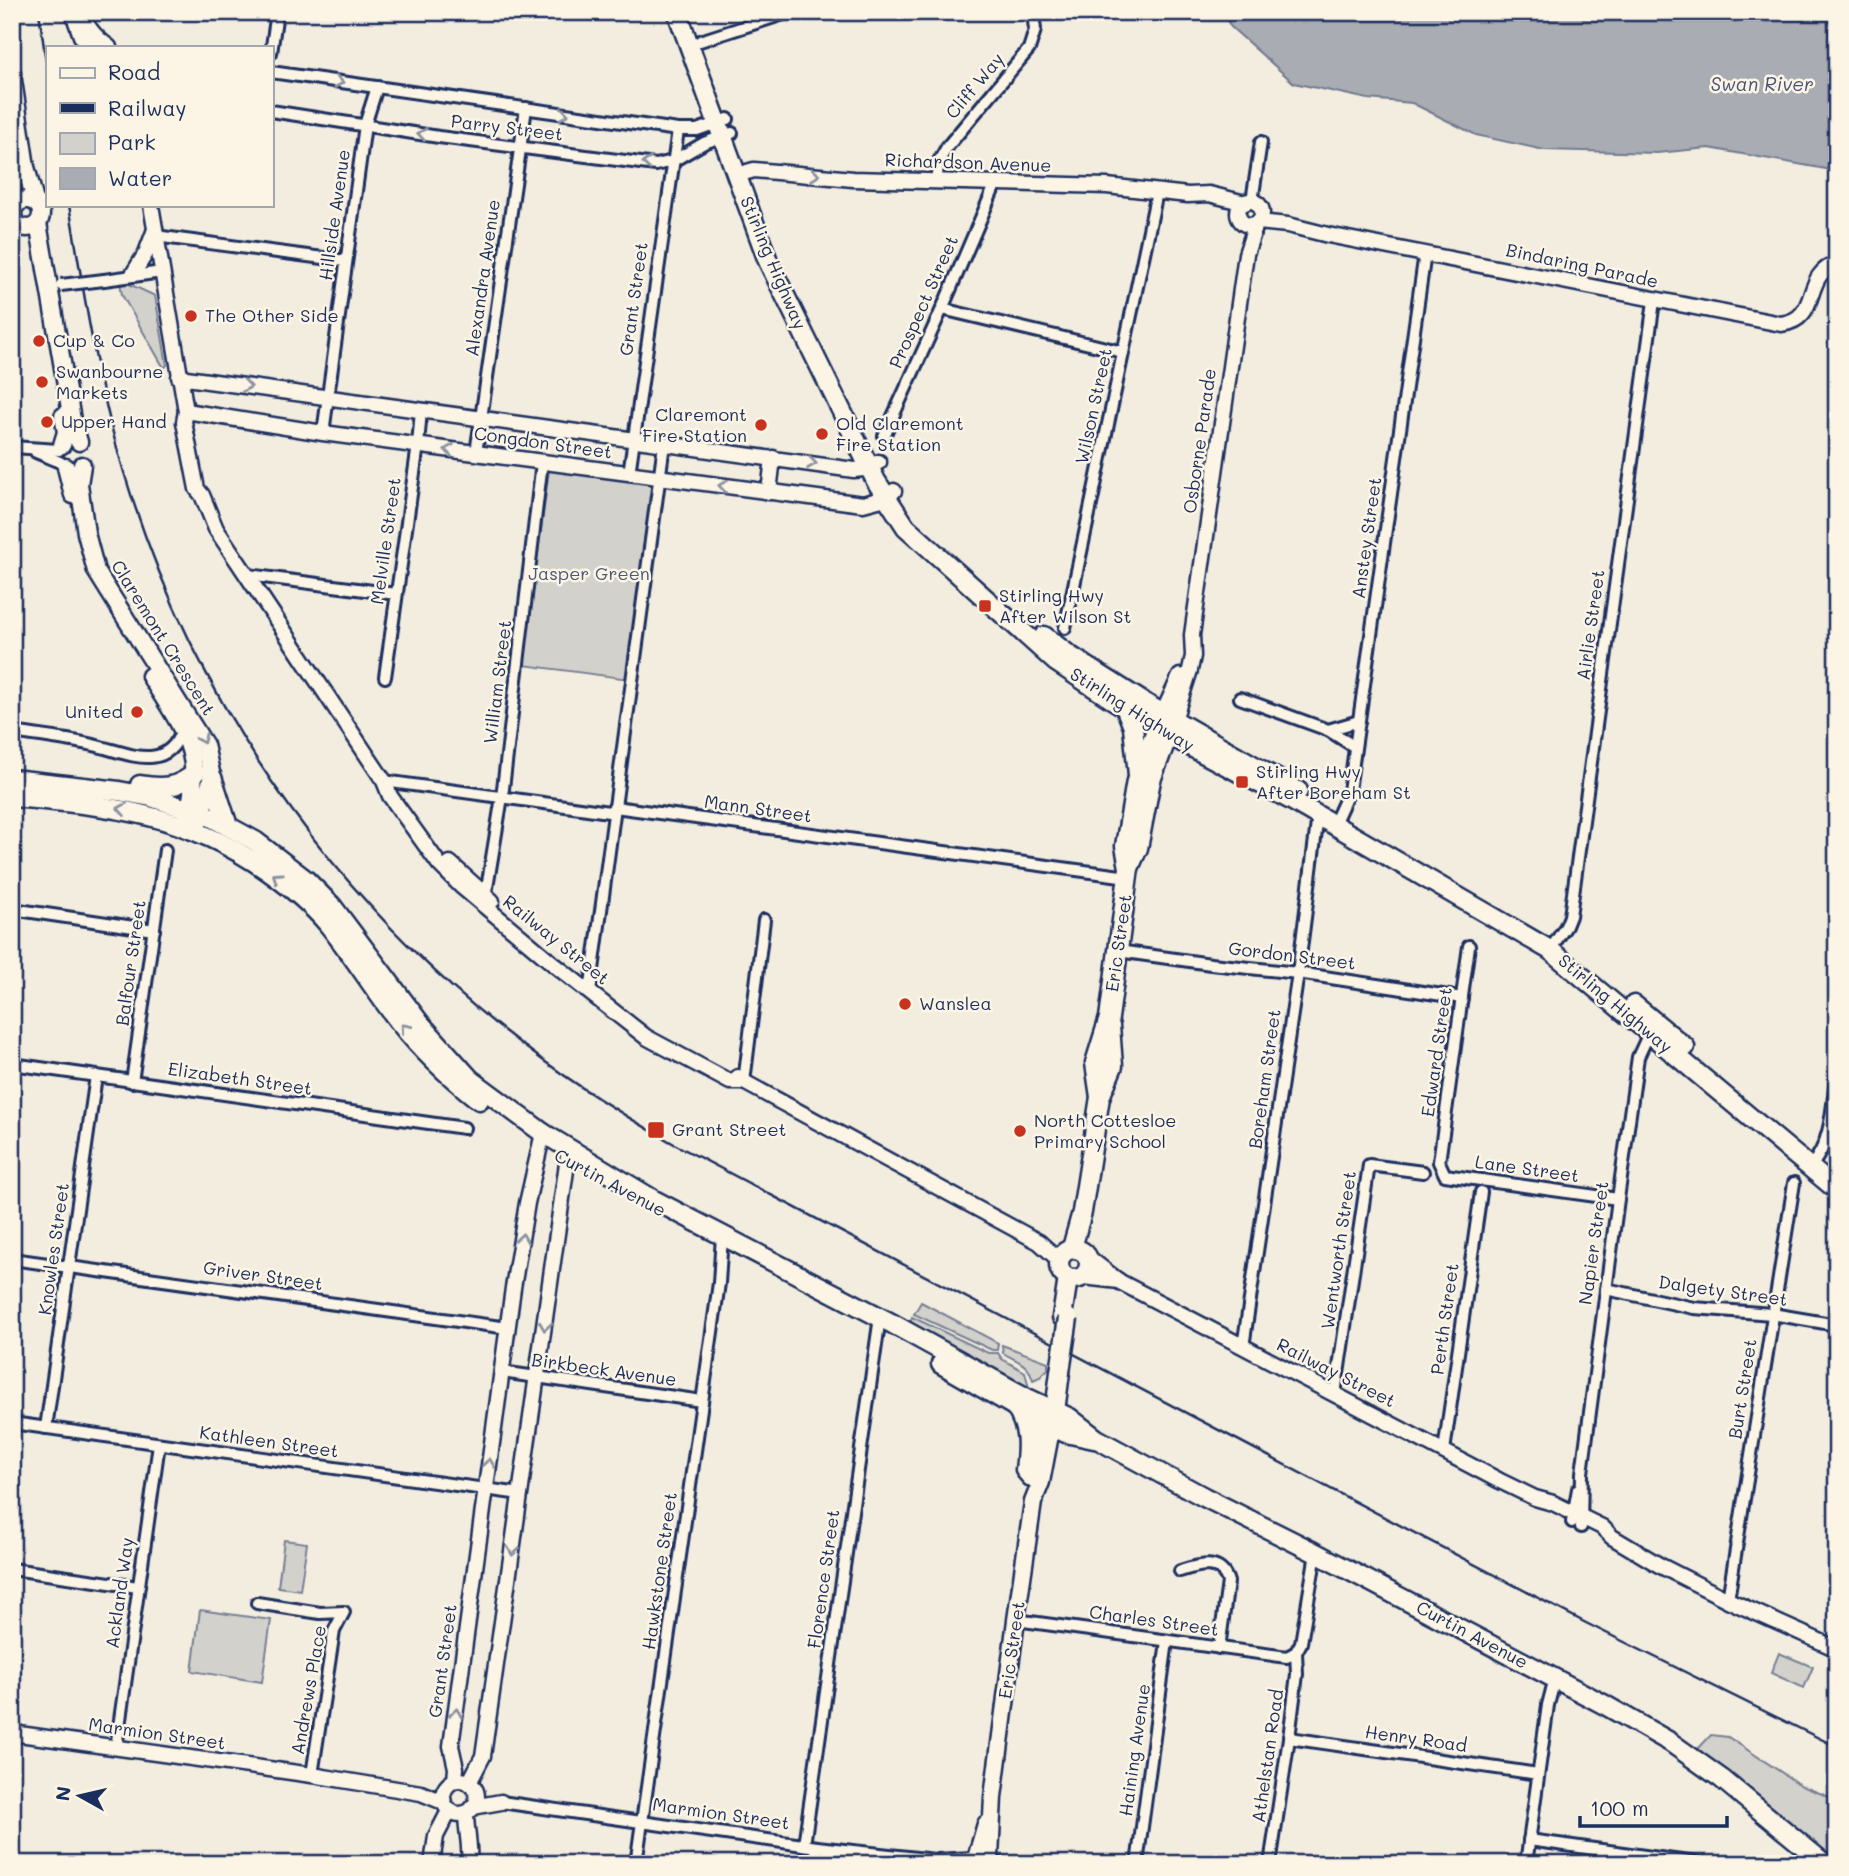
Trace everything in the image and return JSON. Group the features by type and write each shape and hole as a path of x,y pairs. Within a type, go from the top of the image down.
{"main road":[{"name":"Stirling Highway","path":"677,12 725,128 747,172 782,266 874,464"},
{"name":"Stirling Highway","path":"689,12 768,261 906,527 1056,662 1125,707 1166,724"},
{"name":"Claremont Crescent","path":"12,74 31,200 42,214 20,219 51,287 66,432 65,453 80,548 93,585 177,708 205,744 204,775 193,819"},
{"path":"20,219 17,203 31,200"},
{"name":"Claremont Crescent","path":"65,453 86,452 79,484 86,533 96,571 177,708 182,729 204,775"},
{"path":"65,453 75,469 82,464"},
{"name":"Stirling Highway","path":"889,494 1052,643 1166,724 1327,820 1554,946 1813,1163 1837,1190"},
{"path":"1125,707 1133,727 1138,775"},
{"name":"Eric Street","path":"1129,872 1125,846 1138,775 1166,724"},
{"name":"Eric Street","path":"986,1861 1033,1502 1031,1477 1048,1416 1065,1318 1075,1278 1089,1269 1074,1253 1100,1097 1095,1063 1109,1018 1129,872 1139,848 1151,780 1166,724"},
{"path":"88,787 121,781 149,787 170,787 204,775 228,826"},
{"path":"12,779 151,797 193,819"},
{"path":"12,797 98,805 193,819"},
{"name":"Curtin Avenue","path":"193,819 228,826 255,841 306,880 332,906 419,1022 470,1079 541,1139"},
{"name":"Curtin Avenue","path":"193,819 289,886 327,923 402,1025 457,1083 568,1155 1048,1416"},
{"name":"Stirling Highway","path":"1813,1163 1837,1176"},
{"path":"1074,1253 1061,1273 1075,1278"},
{"name":"Curtin Avenue","path":"879,1322 1015,1407 1048,1416 1070,1418 1097,1439 1204,1497 1555,1678 1678,1747 1722,1779 1825,1864"},
{"path":"1015,1407 1027,1430 1025,1470 1031,1477"},
{"name":"Eric Street","path":"1033,1502 1041,1482 1048,1416"}],"street":[{"path":"74,12 81,36 90,46"},
{"path":"82,12 92,32 108,46"},
{"path":"272,46 277,12"},
{"path":"700,41 790,12"},
{"name":"Cliff Way","path":"936,181 939,161 947,146 1029,49 1035,30 1034,12"},
{"name":"Parry Street","path":"273,72 678,130 725,128"},
{"name":"Hillside Avenue","path":"323,433 365,125 377,87"},
{"name":"Alexandra Avenue","path":"476,453 526,108"},
{"name":"Parry Street","path":"273,111 656,165 673,161 725,128"},
{"name":"Grant Street","path":"629,474 678,130"},
{"name":"Osborne Parade","path":"1166,724 1192,663 1192,635 1261,142"},
{"name":"Richardson Avenue","path":"747,172 754,170 853,178 1107,186 1188,195 1250,213"},
{"name":"Prospect Street","path":"884,436 996,183"},
{"name":"Wilson Street","path":"1065,628 1157,192"},
{"name":"Railway Street","path":"151,206 179,377 186,411 192,420 205,486 202,495 216,529 384,781 390,796 439,864 591,988 646,1037 730,1082 744,1082 1039,1242 1074,1253 1120,1282 1535,1498 1553,1503 1577,1520 1602,1527 1612,1538 1658,1565 1837,1649"},
{"name":"Bindaring Parade","path":"1250,213 1328,235 1781,324 1792,323 1802,316 1819,276 1827,268 1837,264"},
{"path":"133,274 155,233 346,261"},
{"name":"Anstey Street","path":"1327,820 1349,791 1425,253"},
{"path":"51,287 104,280 162,267"},
{"name":"Airlie Street","path":"1554,946 1566,926 1571,906 1654,301"},
{"path":"942,309 1123,352"},
{"name":"Congdon Street","path":"179,377 854,470 874,464"},
{"name":"Melville Street","path":"385,677 421,410"},
{"name":"Congdon Street","path":"186,411 323,433 863,504 889,494"},
{"path":"591,988 664,444"},
{"path":"12,447 65,453"},
{"path":"769,492 773,458"},
{"name":"William Street","path":"485,901 502,797 542,462"},
{"path":"248,575 396,594"},
{"path":"1240,698 1328,730 1355,747"},
{"path":"1328,730 1359,721"},
{"path":"12,732 92,744 131,756 144,757 161,755 168,751 177,743 182,729"},
{"name":"Mann Street","path":"384,781 608,812 615,807 1129,872"},
{"name":"Boreham Street","path":"1243,1347 1298,972 1327,820"},
{"name":"Balfour Street","path":"132,1082 165,850"},
{"path":"12,909 154,930"},
{"path":"744,1082 764,920"},
{"name":"Edward Street","path":"1439,1162 1468,946"},
{"name":"Gordon Street","path":"1118,951 1211,964 1298,972 1462,998"},
{"name":"Napier Street","path":"1577,1520 1638,1057 1652,1028"},
{"name":"Elizabeth Street","path":"12,1064 464,1128"},
{"path":"1813,1163 1826,1142 1837,1072"},
{"name":"Knowles Street","path":"46,1427 96,1076"},
{"name":"Grant Street","path":"469,1864 471,1846 466,1833 451,1746 508,1328 541,1139"},
{"path":"432,1864 436,1836 483,1756 568,1155"},
{"name":"Lane Street","path":"1439,1162 1445,1175 1618,1199"},
{"name":"Wentworth Street","path":"1335,1394 1369,1165 1423,1172"},
{"name":"Burt Street","path":"1728,1600 1794,1183"},
{"name":"Perth Street","path":"1444,1451 1481,1192"},
{"name":"Hawkstone Street","path":"636,1864 725,1241"},
{"name":"Griver Street","path":"12,1259 508,1328"},
{"name":"Railway Street","path":"1075,1278 1120,1282"},
{"name":"Dalgety Street","path":"1606,1289 1695,1308 1772,1314 1837,1325"},
{"name":"Florence Street","path":"804,1845 879,1322"},
{"name":"Birkbeck Avenue","path":"502,1373 702,1401"},
{"name":"Kathleen Street","path":"12,1423 521,1494"},
{"name":"Ackland Way","path":"116,1748 159,1444"},
{"name":"Athelstan Road","path":"1270,1864 1297,1674 1292,1655 1301,1643 1317,1553"},
{"path":"1180,1571 1193,1561 1223,1571 1228,1582 1219,1648"},
{"path":"12,1569 138,1587"},
{"name":"Andrews Place","path":"257,1603 320,1613 349,1609 334,1630 312,1775"},
{"name":"Charles Street","path":"1016,1620 1219,1648 1292,1655"},
{"name":"Haining Avenue","path":"1137,1864 1167,1641"},
{"path":"1526,1864 1548,1704 1555,1678"},
{"name":"Marmion Street","path":"12,1733 817,1847 940,1862 986,1861"},
{"name":"Henry Road","path":"1289,1738 1538,1774"},
{"path":"1530,1840 1703,1864"},
{"path":"815,1864 817,1847"}],"green space":[{"path":"120,282 155,296 167,365 164,368 122,295"},
{"name":"Jasper Green","path":"549,470 656,484 629,679 523,665"},
{"path":"921,1302 998,1343 997,1350 914,1314"},
{"path":"912,1317 988,1353 998,1353 1002,1359 1025,1372 1029,1388 910,1323"},
{"path":"1002,1345 1048,1362 1048,1369 1033,1380 1025,1366 1003,1353"},
{"path":"284,1540 307,1543 300,1590 278,1587"},
{"path":"200,1610 271,1620 262,1682 192,1671"},
{"path":"1779,1653 1813,1667 1804,1688 1771,1673"},
{"path":"1711,1735 1728,1737 1802,1786 1837,1800 1837,1860 1698,1749"}],"water":[{"name":"Swan River","path":"1222,12 1837,12 1837,171 1709,148 1657,153 1544,150 1476,135 1412,103 1368,99 1294,83 1231,27"}],"railway":[{"path":"39,12 46,62"},
{"path":"69,206 98,371 123,469 161,576 209,678 266,773 332,862 406,944 489,1018 579,1086 676,1145 1586,1623 1837,1747"}],"place":[{"name":"The Other Side","path":"191,316"},
{"name":"Cup & Co","path":"39,341"},
{"name":"Swanbourne Markets","path":"42,382"},
{"name":"Upper Hand","path":"47,422"},
{"name":"Claremont Fire Station","path":"761,425"},
{"name":"Old Claremont Fire Station","path":"822,434"},
{"name":"Stirling Hwy After Wilson St","path":"985,606"},
{"name":"United","path":"137,712"},
{"name":"Stirling Hwy After Boreham St","path":"1242,782"},
{"name":"Wanslea","path":"905,1004"},
{"name":"Grant Street","path":"656,1130"},
{"name":"North Cottesloe Primary School","path":"1020,1131"}]}
